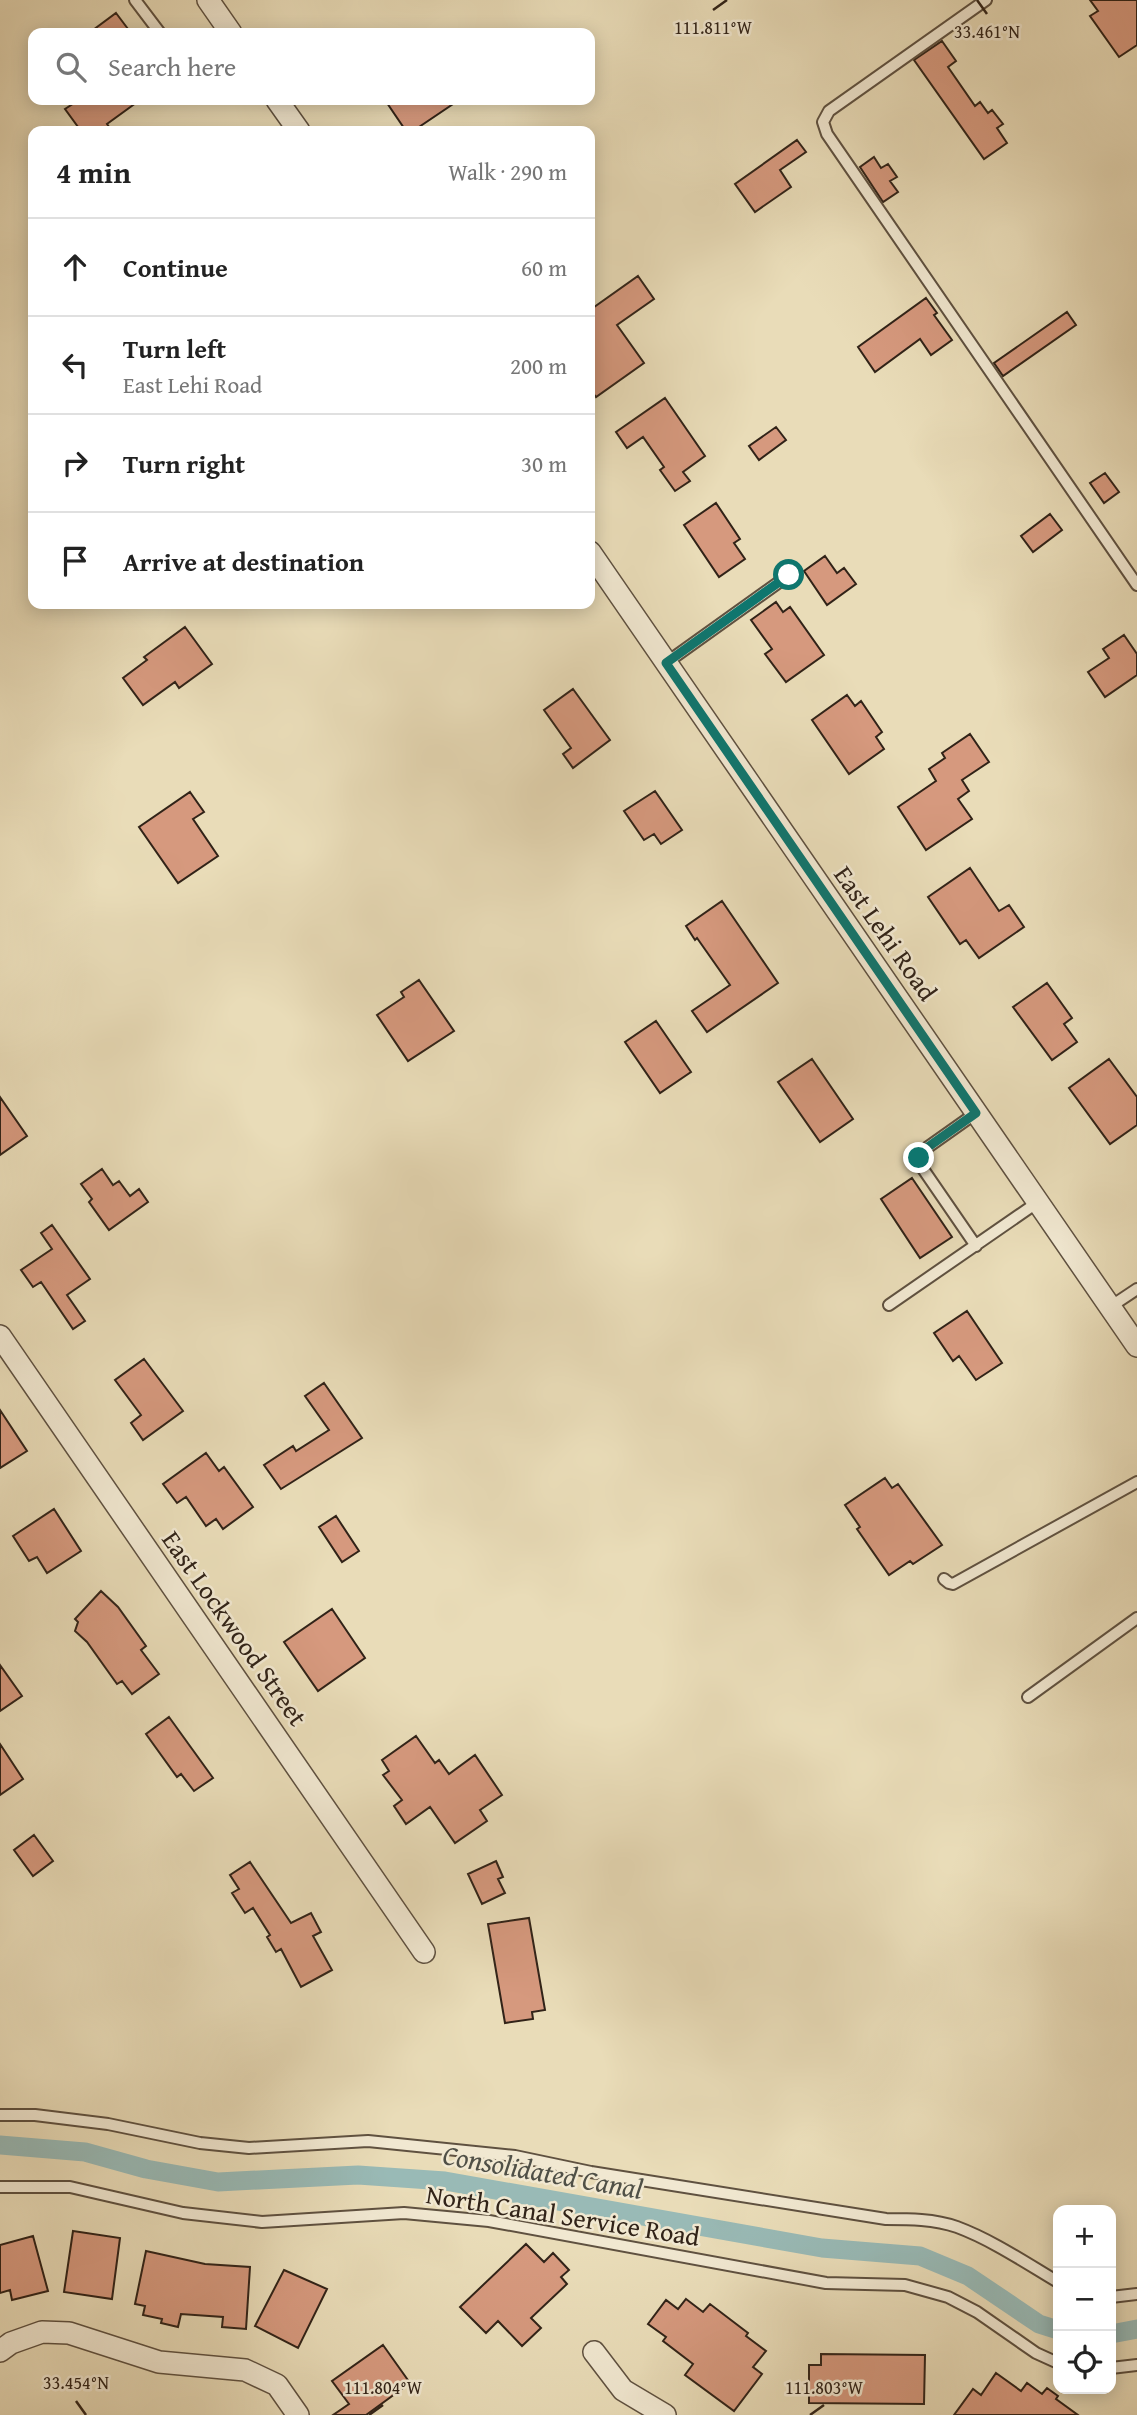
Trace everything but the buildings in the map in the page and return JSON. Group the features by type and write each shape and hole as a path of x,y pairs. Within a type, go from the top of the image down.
{"street":[{"path":"208,0 228,28"},
{"path":"281,105 296,126"},
{"name":"East Lehi Road","path":"595,559 1137,1346"},
{"name":"East Lockwood Street","path":"0,1336 424,1952"},
{"path":"0,2351 11,2343 42,2332 69,2333 159,2362 245,2370 277,2385 298,2415"},
{"path":"594,2352 623,2390 665,2415"}],"lane":[{"path":"135,0 156,28"},
{"path":"986,0 829,111 823,122 827,134 1137,584"},
{"path":"666,663 789,575"},
{"path":"976,1113 928,1147 919,1158 921,1167 976,1246"},
{"path":"889,1304 1038,1202"},
{"path":"1110,1307 1137,1289"},
{"path":"944,1578 953,1584 1137,1482"},
{"path":"1028,1697 1137,1618"},
{"path":"0,2115 35,2115 108,2124 200,2143 249,2148 368,2141 514,2156 591,2172 886,2219 921,2220 956,2227 994,2245 1053,2280"},
{"name":"North Canal Service Road","path":"0,2187 70,2187 183,2213 262,2222 404,2213 489,2221 826,2283 905,2284 948,2297 976,2312 1035,2353 1053,2361"},
{"path":"1116,2296 1137,2294"},
{"path":"1116,2367 1137,2365"}],"waterway":[{"name":"Consolidated Canal","path":"0,2145 85,2152 146,2169 218,2182 358,2175 445,2181 822,2248 920,2256 968,2276 1039,2324 1053,2328"},
{"name":"Consolidated Canal","path":"1116,2333 1137,2329"}],"route":[{"path":"789,575 666,663 976,1113 928,1147 919,1158"}]}
